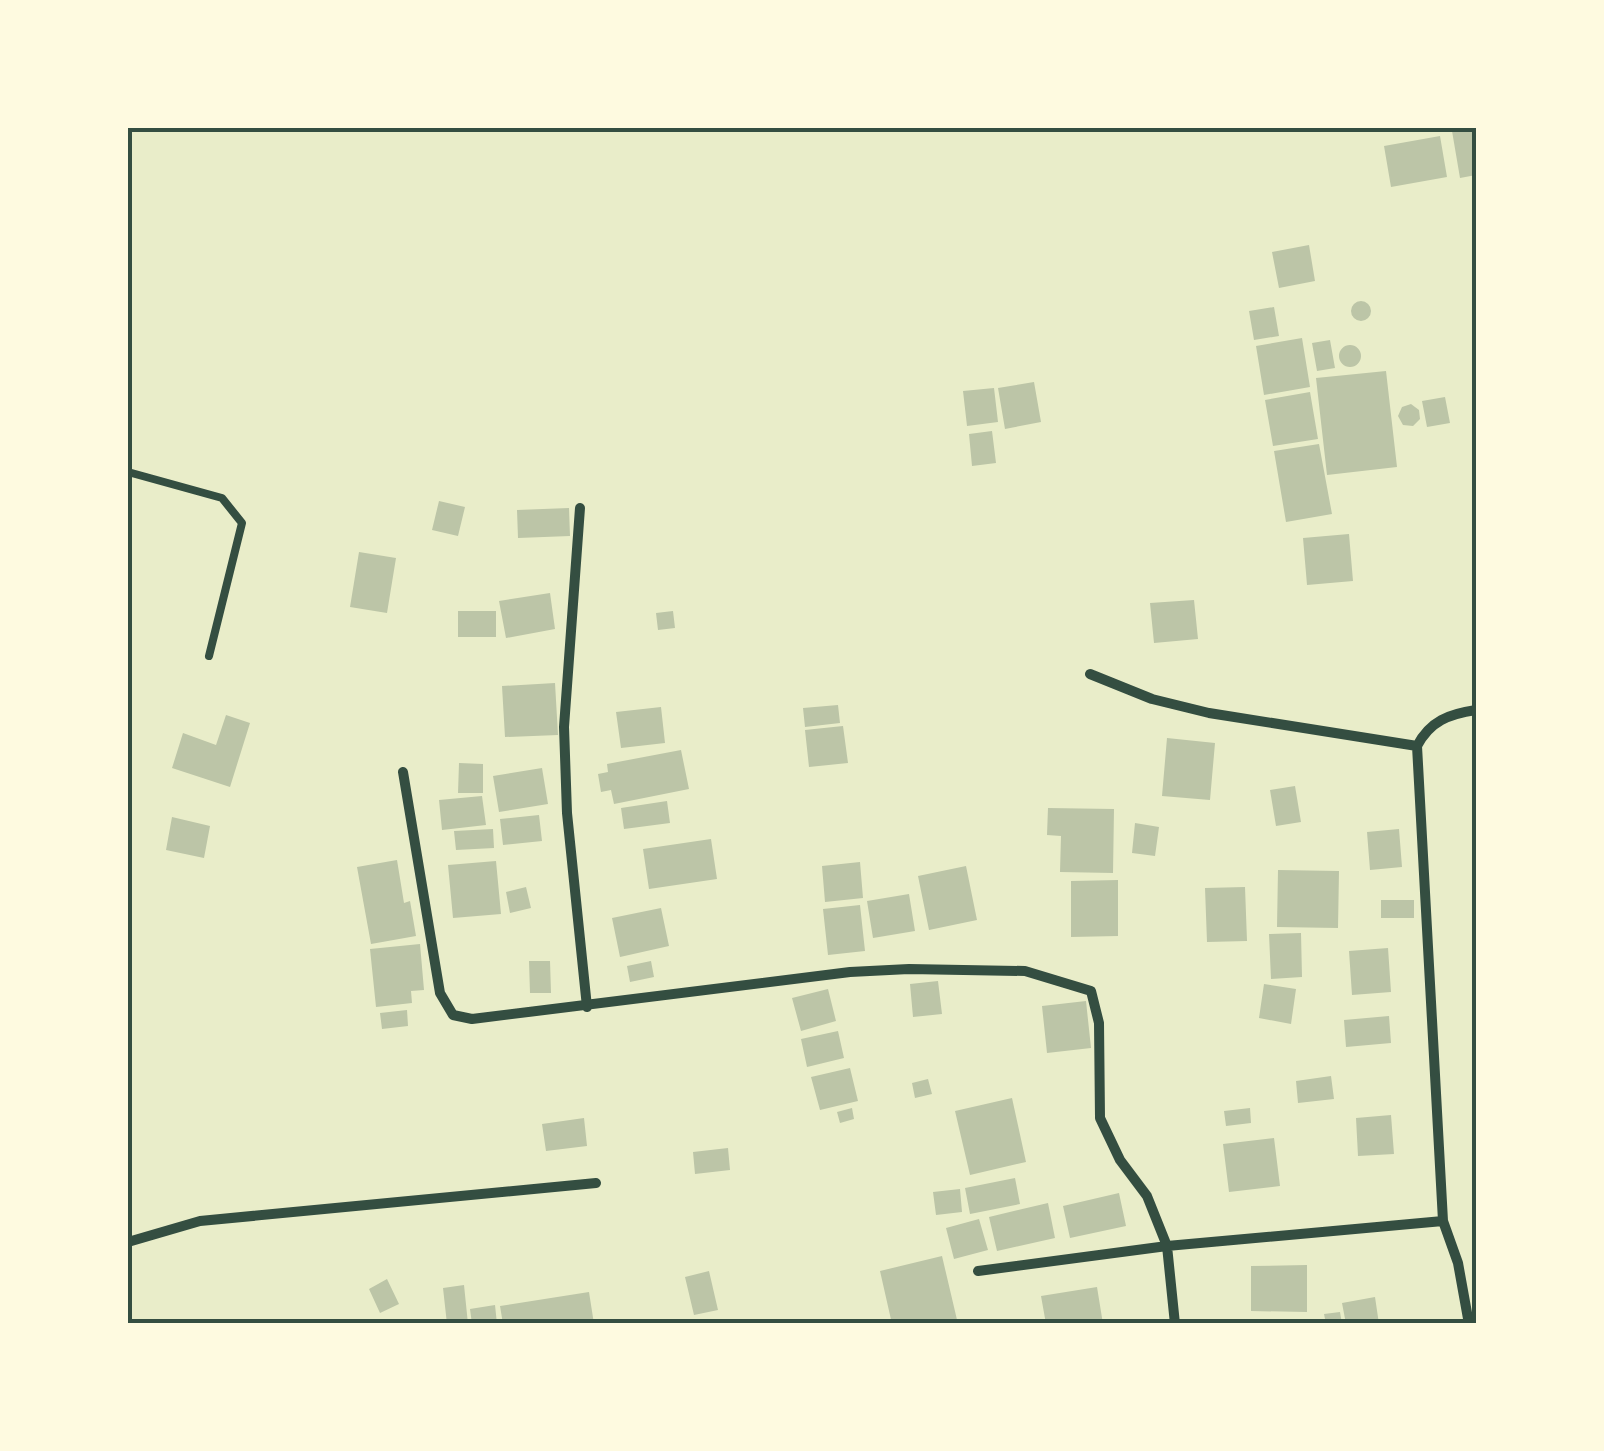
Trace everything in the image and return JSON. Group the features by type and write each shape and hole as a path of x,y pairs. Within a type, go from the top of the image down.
{"street":[{"path":"580,508 564,727 567,813 587,1007"},
{"path":"1090,674 1152,699 1208,713 1417,746"},
{"path":"1469,1324 1458,1263 1443,1221 1417,746 1427,728 1455,713 1476,710"},
{"path":"403,772 440,993 454,1015 472,1020 909,968 1025,971 1091,990 1099,1023 1100,1118 1120,1160 1146,1196 1167,1246 1175,1324"},
{"path":"128,1242 200,1222 596,1183"},
{"path":"978,1270 1167,1246 1443,1221"}],"lane":[{"path":"128,472 222,498 242,523 209,656"}],"building":[{"path":"1476,128 1476,175 1460,178 1452,131"},
{"path":"1440,136 1447,177 1391,187 1384,146"},
{"path":"1309,245 1315,281 1279,288 1272,252"},
{"path":"1361,301 1371,311 1361,321 1351,311"},
{"path":"1274,307 1279,336 1254,340 1249,311"},
{"path":"1302,338 1310,387 1264,395 1256,346"},
{"path":"1330,340 1335,368 1317,371 1312,343"},
{"path":"1350,345 1358,348 1358,364 1350,367 1342,364 1339,356 1342,348"},
{"path":"1386,371 1397,467 1327,475 1316,378"},
{"path":"1034,382 1041,422 1005,429 998,388"},
{"path":"994,388 998,422 967,426 963,391"},
{"path":"1310,392 1318,439 1273,446 1265,400"},
{"path":"1445,397 1450,423 1427,427 1422,401"},
{"path":"1411,404 1419,410 1420,419 1413,426 1403,425 1398,416 1402,407"},
{"path":"992,431 996,463 972,466 969,434"},
{"path":"1319,444 1332,514 1286,522 1274,451"},
{"path":"439,501 465,507 458,536 432,530"},
{"path":"569,508 570,536 518,538 517,510"},
{"path":"1349,534 1353,581 1307,585 1303,538"},
{"path":"359,552 396,558 387,613 350,607"},
{"path":"550,593 555,629 506,638 499,601"},
{"path":"1194,600 1198,639 1154,643 1150,603"},
{"path":"458,611 496,611 496,637 458,637"},
{"path":"673,611 675,628 658,630 656,613"},
{"path":"555,683 558,735 505,737 502,686"},
{"path":"838,705 840,723 805,727 803,708"},
{"path":"661,707 665,743 621,748 616,712"},
{"path":"226,715 250,723 230,787 172,768 183,733 216,745"},
{"path":"843,726 848,763 809,767 805,730"},
{"path":"1167,738 1215,743 1210,800 1162,796"},
{"path":"681,750 689,789 614,804 611,790 601,792 598,774 608,772 607,764"},
{"path":"459,763 483,764 483,793 458,793"},
{"path":"542,768 548,804 499,812 493,776"},
{"path":"1295,786 1301,822 1276,826 1270,790"},
{"path":"482,796 486,825 442,830 439,800"},
{"path":"667,801 670,823 624,829 621,808"},
{"path":"1048,808 1114,809 1113,873 1060,872 1061,836 1047,835"},
{"path":"539,815 542,841 503,845 500,819"},
{"path":"172,817 210,826 204,858 166,850"},
{"path":"1135,823 1159,827 1155,856 1132,853"},
{"path":"493,829 494,848 456,850 454,831"},
{"path":"1399,829 1402,867 1370,870 1367,832"},
{"path":"711,839 717,879 649,889 643,849"},
{"path":"397,860 404,903 410,901 416,936 371,944 357,867"},
{"path":"496,861 501,914 453,918 448,865"},
{"path":"860,862 863,898 825,902 822,866"},
{"path":"966,866 977,920 929,930 918,876"},
{"path":"1278,870 1339,871 1338,928 1277,927"},
{"path":"1118,880 1118,936 1071,937 1071,881"},
{"path":"526,887 531,908 510,913 506,892"},
{"path":"1245,887 1247,941 1207,942 1205,888"},
{"path":"909,894 915,931 873,938 867,901"},
{"path":"1381,900 1414,900 1414,918 1381,918"},
{"path":"860,905 865,951 828,955 823,909"},
{"path":"661,908 669,946 620,957 612,918"},
{"path":"1301,933 1302,977 1271,979 1269,934"},
{"path":"420,944 424,990 411,991 412,1003 376,1007 370,949"},
{"path":"1388,948 1391,992 1352,995 1349,951"},
{"path":"529,961 550,961 551,993 530,993"},
{"path":"651,961 654,977 630,982 627,966"},
{"path":"938,981 942,1014 913,1017 910,984"},
{"path":"1264,984 1296,989 1291,1024 1259,1018"},
{"path":"828,989 836,1021 801,1031 792,998"},
{"path":"1086,1001 1091,1048 1047,1053 1042,1006"},
{"path":"407,1010 408,1026 382,1029 380,1013"},
{"path":"1389,1016 1391,1043 1346,1047 1344,1020"},
{"path":"838,1031 844,1058 807,1067 801,1039"},
{"path":"850,1068 858,1101 820,1110 811,1077"},
{"path":"1331,1076 1334,1099 1298,1103 1296,1081"},
{"path":"928,1079 932,1094 915,1098 912,1083"},
{"path":"1012,1098 1026,1162 970,1175 955,1111"},
{"path":"852,1108 854,1119 840,1123 837,1112"},
{"path":"1250,1108 1251,1123 1226,1126 1224,1111"},
{"path":"1391,1115 1394,1154 1358,1156 1356,1118"},
{"path":"584,1118 587,1146 546,1151 542,1124"},
{"path":"1274,1138 1280,1186 1229,1192 1223,1144"},
{"path":"728,1148 730,1170 695,1174 693,1152"},
{"path":"1015,1178 1020,1204 970,1214 965,1188"},
{"path":"960,1189 962,1212 936,1215 933,1192"},
{"path":"1119,1193 1126,1226 1070,1238 1063,1206"},
{"path":"1048,1203 1055,1238 997,1251 989,1217"},
{"path":"979,1219 988,1250 954,1259 946,1228"},
{"path":"942,1256 958,1324 892,1324 880,1271"},
{"path":"1307,1265 1307,1312 1251,1311 1251,1266"},
{"path":"709,1271 718,1310 694,1315 685,1277"},
{"path":"387,1279 399,1304 380,1313 369,1289"},
{"path":"464,1285 468,1324 447,1324 443,1288"},
{"path":"1097,1287 1103,1324 1046,1324 1041,1296"},
{"path":"589,1292 594,1324 503,1324 500,1306"},
{"path":"1375,1297 1379,1324 1346,1324 1342,1303"},
{"path":"495,1305 497,1324 472,1324 470,1309"},
{"path":"1340,1312 1342,1324 1326,1324 1324,1314"}]}
